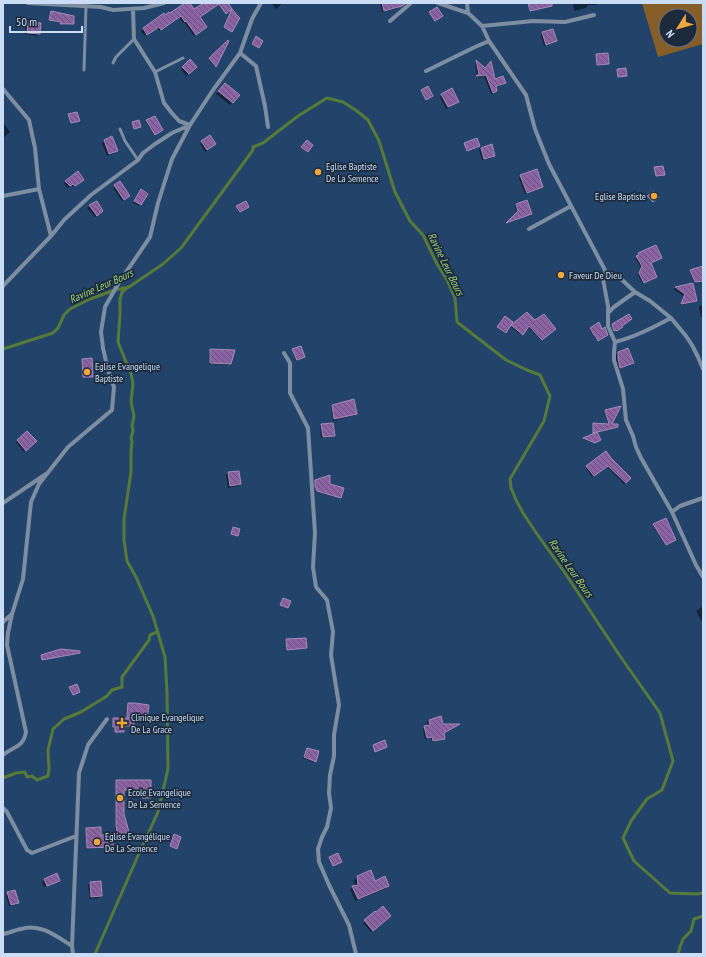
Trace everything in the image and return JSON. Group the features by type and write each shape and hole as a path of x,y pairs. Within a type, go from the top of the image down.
{"street":[{"path":"28,3 86,6 101,5 113,10 144,8 164,3"},
{"path":"3,755 21,744 25,738 26,732 8,645 8,633 12,614 23,579 31,502 39,484 68,447 112,410 114,387 108,370 101,332 105,307 118,284 150,237 158,203 172,159 190,125 240,53 252,19 261,3"},
{"path":"390,22 411,3"},
{"path":"438,3 468,13 482,26 489,41 526,95 536,129 549,164 606,272 620,278 635,292 650,301 671,318 689,341 703,369"},
{"path":"466,3 468,13"},
{"path":"133,9 134,39 155,72 164,103 179,121 190,125"},
{"path":"482,26 533,21 565,22 594,15"},
{"path":"426,71 475,46 489,41"},
{"path":"240,53 256,66 268,127"},
{"path":"3,89 29,120 35,148 39,189 51,236"},
{"path":"3,286 51,236 64,220 91,195 138,160 143,153 155,144 172,133 190,125"},
{"path":"3,196 39,189"},
{"path":"529,229 571,206"},
{"path":"606,272 603,279 608,306 608,326 615,342 614,360 623,389 626,420 641,458 672,512 703,577"},
{"path":"608,313 635,292"},
{"path":"615,342 655,327 671,318"},
{"path":"284,353 290,363 290,393 308,428 315,533 313,566 316,587 327,600 333,632 331,656 339,705 334,735 334,756 330,776 329,793 331,808 327,827 318,849 319,862 349,925 356,954"},
{"path":"3,503 49,472"},
{"path":"672,512 680,506 703,498"},
{"path":"3,622 12,614"},
{"path":"73,954 72,946 79,773 88,745 107,718"},
{"path":"3,808 26,850 32,853 76,836"},
{"path":"3,934 22,928 39,928 72,946"}],"lane":[{"path":"84,70 86,6"},
{"path":"113,63 116,57 134,39"},
{"path":"155,72 182,58"},
{"path":"120,129 125,141 138,160"}],"shaded area":[{"path":"642,3 703,3 703,44 698,45 698,8 658,8 658,48 689,48 658,57"}],"building":[{"path":"185,3 190,3 194,9 204,3 228,3 232,9 226,14 219,4 200,17 207,27 196,35 181,16 161,30 159,27 147,35 143,28 164,13 165,15 169,12 170,13"},
{"path":"382,3 405,3 405,4 384,11"},
{"path":"528,3 552,3 552,6 530,11"},
{"path":"437,7 443,16 435,21 429,12"},
{"path":"232,9 240,18 232,32 224,27"},
{"path":"51,11 74,16 74,24 60,24 61,22 49,20"},
{"path":"28,22 41,23 40,34 27,33"},
{"path":"553,29 557,41 546,45 542,32"},
{"path":"256,36 263,41 259,48 252,44"},
{"path":"228,40 229,41 216,67 209,58"},
{"path":"608,53 609,64 597,65 596,54"},
{"path":"190,59 197,67 189,74 182,67"},
{"path":"476,60 485,68 491,61 495,79 503,76 506,83 496,86 497,91 493,93 486,75 476,76 479,74"},
{"path":"626,68 627,76 618,77 617,69"},
{"path":"225,83 240,95 233,103 218,91"},
{"path":"428,86 433,96 426,100 421,90"},
{"path":"452,88 459,102 448,107 441,94"},
{"path":"77,112 80,121 71,123 68,114"},
{"path":"155,116 163,130 155,135 146,120"},
{"path":"139,120 141,127 134,129 132,122"},
{"path":"210,135 216,144 207,150 201,141"},
{"path":"112,136 118,151 109,154 104,140"},
{"path":"477,138 480,146 467,151 464,143"},
{"path":"307,140 313,145 308,152 301,147"},
{"path":"492,144 495,156 484,159 481,148"},
{"path":"663,166 665,175 656,176 654,167"},
{"path":"537,169 543,187 527,193 520,175"},
{"path":"78,171 84,180 75,186 73,184 70,186 65,181"},
{"path":"120,181 130,196 124,200 114,185"},
{"path":"141,189 148,194 141,205 134,201"},
{"path":"654,191 659,197 653,202 647,196"},
{"path":"527,200 532,214 506,223 518,211 516,204"},
{"path":"97,201 103,211 97,216 89,205"},
{"path":"246,201 249,207 240,212 236,206"},
{"path":"656,245 662,258 651,263 657,277 644,283 639,273 642,266 636,256 639,255 638,253"},
{"path":"703,266 703,281 695,282 690,270"},
{"path":"693,283 697,301 681,304 685,294 675,287"},
{"path":"527,312 535,320 544,314 556,329 542,340 529,326 523,335 511,325"},
{"path":"629,314 632,319 617,331 614,331 612,324"},
{"path":"505,316 513,322 506,333 497,327"},
{"path":"599,322 602,329 605,327 608,335 598,341 590,328"},
{"path":"301,346 305,357 297,360 292,349"},
{"path":"628,348 634,363 620,368 618,352"},
{"path":"210,349 235,350 231,364 210,363"},
{"path":"92,358 93,377 83,377 82,359"},
{"path":"354,399 357,414 334,419 332,405"},
{"path":"621,406 612,424 618,424 618,427 593,433 593,423 609,424 605,410"},
{"path":"333,423 335,436 323,437 321,424"},
{"path":"27,431 37,441 26,451 17,440"},
{"path":"597,432 601,440 595,443 583,438"},
{"path":"606,451 631,478 626,483 608,466 594,476 586,466"},
{"path":"239,471 241,484 230,486 228,472"},
{"path":"330,475 330,484 344,488 341,498 317,491 315,480"},
{"path":"666,518 676,540 666,545 653,524"},
{"path":"233,527 240,529 238,536 231,534"},
{"path":"283,598 291,601 288,608 280,605"},
{"path":"306,638 307,648 287,650 286,639"},
{"path":"61,649 80,651 80,653 42,660 41,655"},
{"path":"77,684 80,692 73,695 69,687"},
{"path":"128,703 149,705 147,720 127,717"},
{"path":"441,716 443,724 460,724 444,733 445,739 433,741 432,737 427,738 424,726 430,725 429,720"},
{"path":"113,718 134,718 134,726 124,726 124,732 115,732 115,727 113,727"},
{"path":"385,740 387,747 375,752 373,745"},
{"path":"307,748 319,751 316,762 304,757"},
{"path":"116,780 151,780 151,798 142,798 142,790 124,790 124,814 129,832 118,835 116,827"},
{"path":"101,827 101,835 113,835 113,847 87,848 86,828"},
{"path":"174,834 181,837 177,849 170,846"},
{"path":"338,853 342,862 333,866 329,857"},
{"path":"371,870 375,881 385,876 389,886 358,899 352,886 358,885 357,876"},
{"path":"57,873 60,881 47,886 44,879"},
{"path":"101,881 102,896 91,897 90,882"},
{"path":"15,890 19,903 11,905 7,892"},
{"path":"383,906 391,916 373,931 364,920"}],"waterway":[{"name":"Ravine Leur Bours","path":"3,349 53,333 58,328 64,315 70,309 90,299 115,290 129,287 163,264 181,248 253,150 253,147 263,143 298,116 327,98 343,102 357,111 368,120 379,141 395,192 410,221 423,235 437,264 447,280 455,298 457,322 506,360 540,375 550,396 544,421 510,479 511,488 523,513 660,713 673,761 662,790 647,799 631,821 623,838 634,861 670,893 703,893"},
{"path":"95,954 158,812 168,769 165,657 153,616 136,577 127,561 124,540 124,519 131,472 131,438 134,416 131,402 133,383 130,369 118,342 120,299 122,292 127,288"},
{"path":"3,778 16,773 25,772 27,777 32,776 37,780 48,776 48,750 53,729 64,719 81,712 107,696 112,690 122,687 122,677 149,640 150,635 157,632"},
{"path":"678,954 683,939 691,931 694,919 703,916"}],"place":[{"name":"Eglise Baptiste De La Semence","path":"318,172"},
{"name":"Eglise Baptiste","path":"654,196"},
{"name":"Faveur De Dieu","path":"561,275"},
{"name":"Eglise Evangelique Baptiste","path":"87,372"},
{"name":"Clinique Evangelique De La Grace","path":"122,723"},
{"name":"Ecole Evangelique De La Semence","path":"120,798"},
{"name":"Eglise Evangélique De La Semence","path":"97,842"}]}
